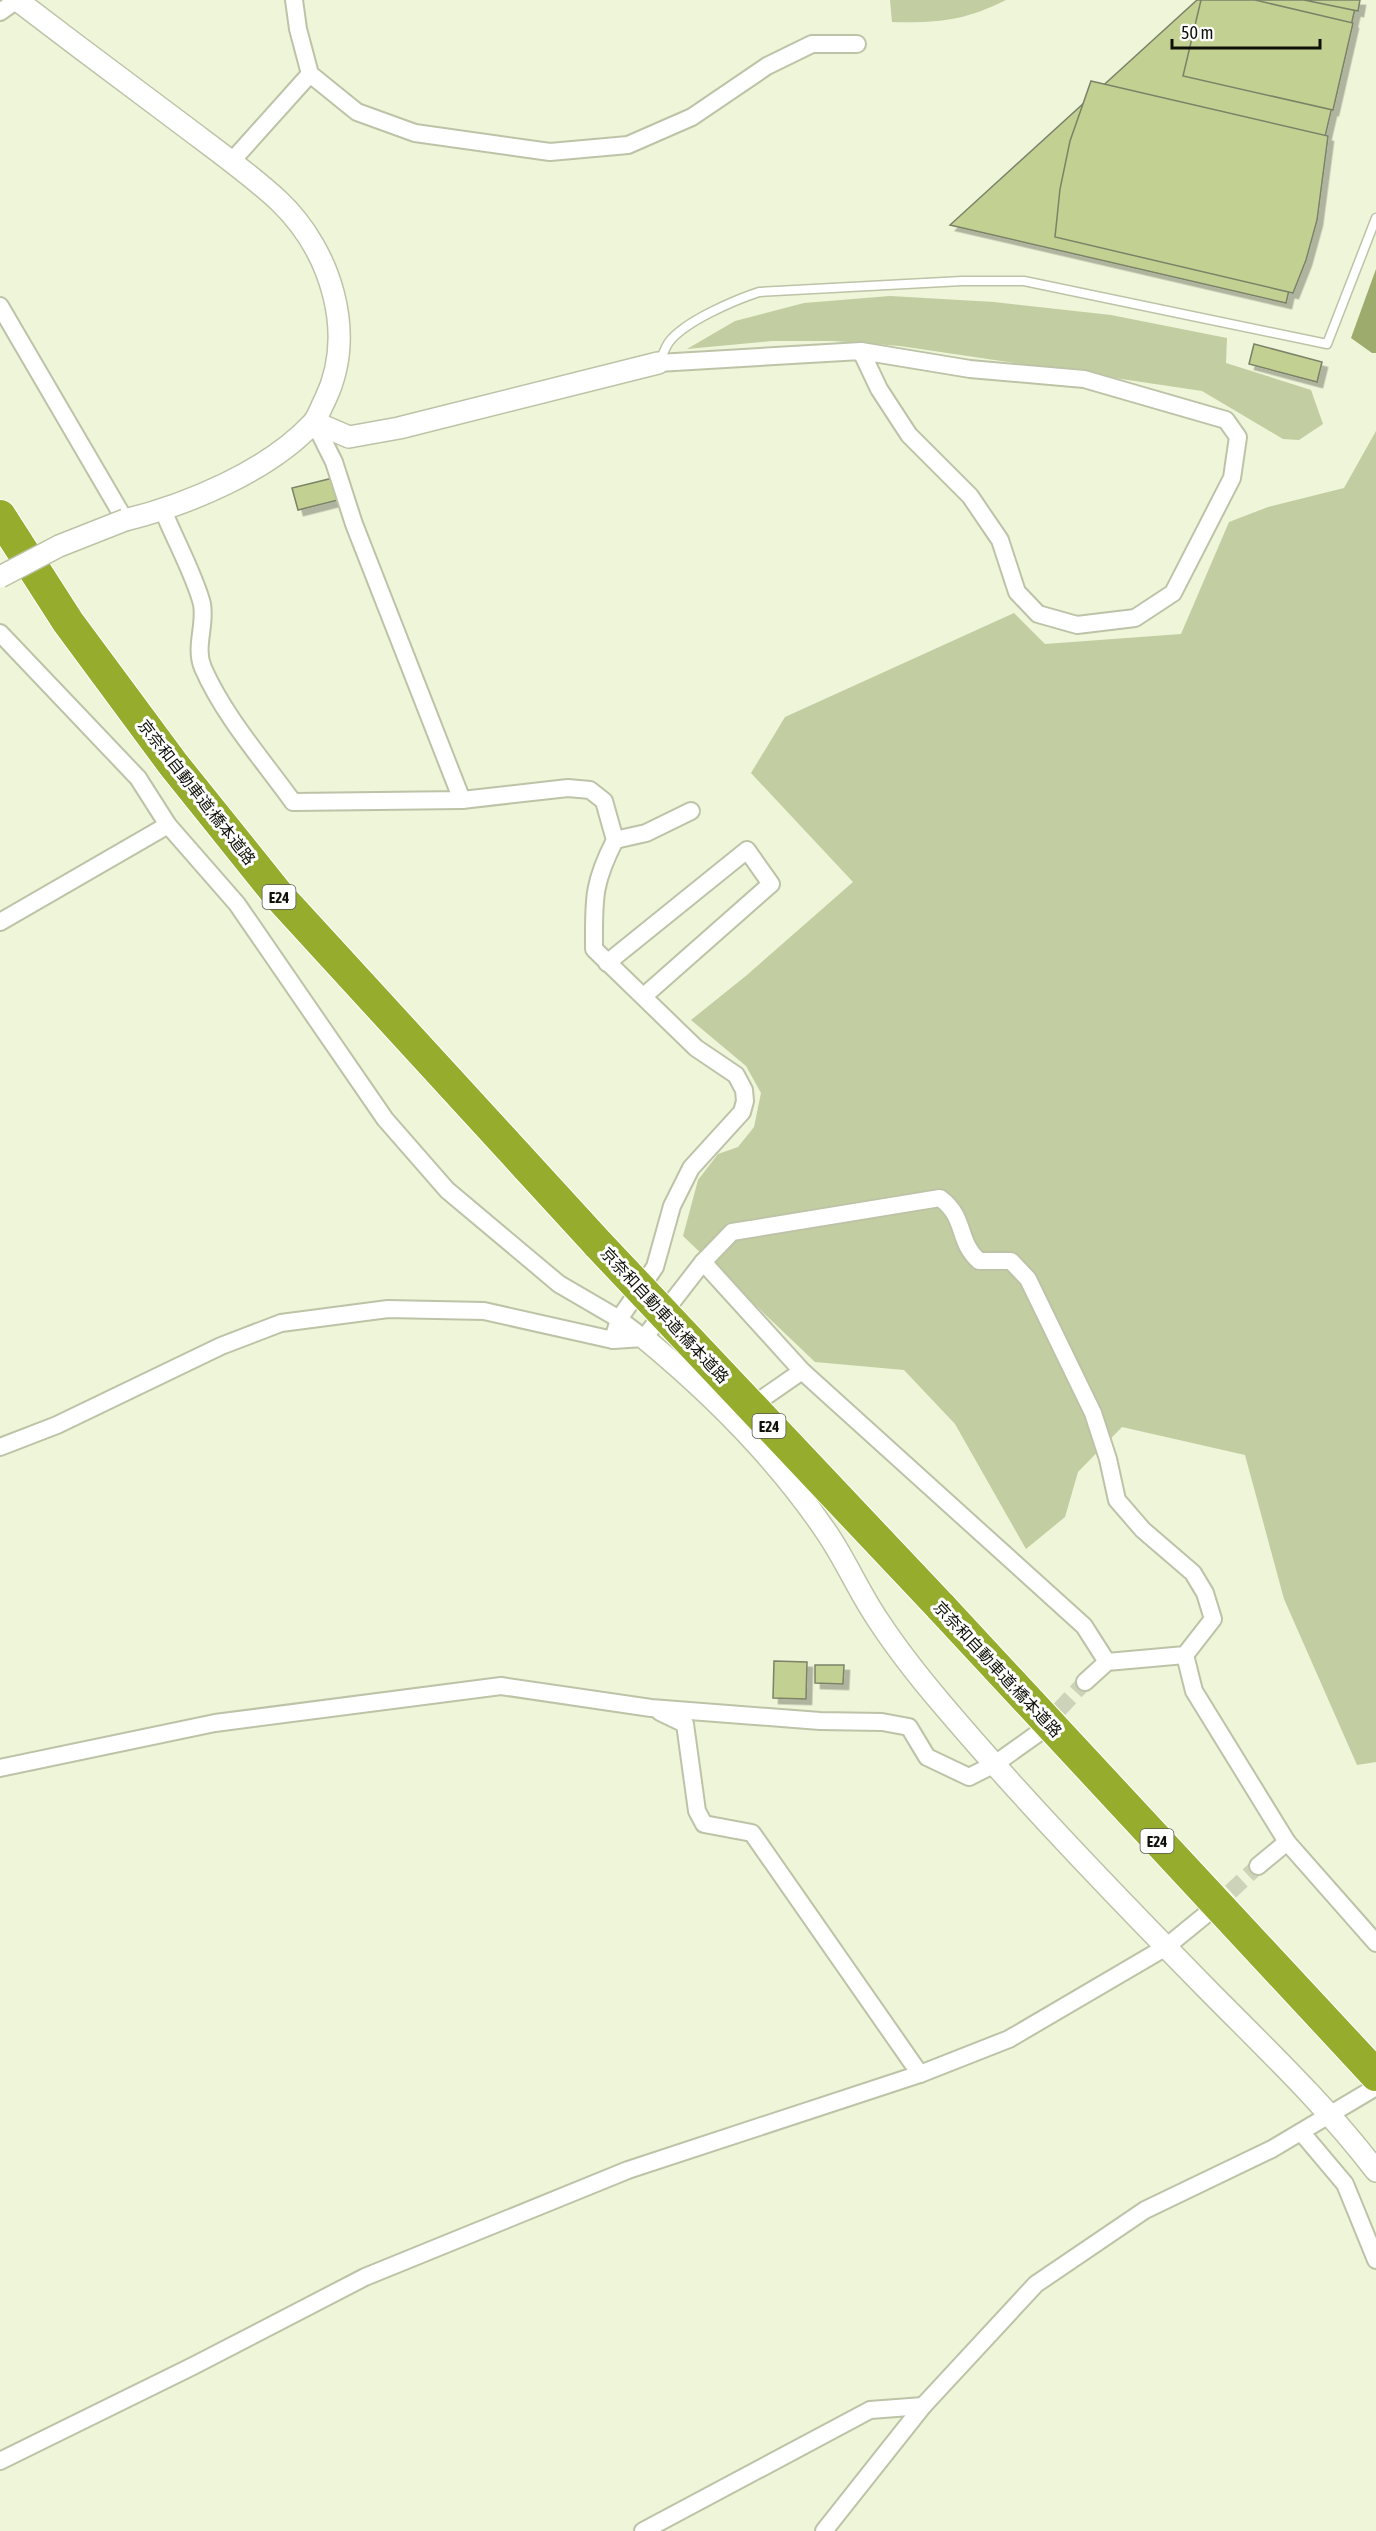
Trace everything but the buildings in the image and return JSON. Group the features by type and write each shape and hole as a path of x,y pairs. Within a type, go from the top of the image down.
{"highway":[{"name":"京奈和自動車道;橋本道路","path":"0,516 75,632 172,764 279,896 598,1245 940,1606 1373,2083"}],"street":[{"path":"0,12 17,0 231,162 280,202 310,239 331,280 341,333 332,385 314,422 274,456 163,510 125,520 59,546 0,578"},
{"path":"294,0 298,29 310,74 357,112 415,133 550,152 628,145 692,117 768,66 812,44 857,44"},
{"path":"231,162 310,74"},
{"path":"0,306 125,520"},
{"path":"314,422 349,437 449,418 658,363 861,351 970,369 1084,379 1226,420 1238,437 1232,478 1173,593 1136,618 1077,625 1038,615 1017,592 1000,540 970,496 909,435 879,389 861,351"},
{"path":"314,422 334,462 354,524 462,800"},
{"path":"163,510 201,603 204,624 199,644 202,666 237,726 293,802 462,800 567,788 590,790 604,801 615,840 601,866 594,889 594,949 696,1048 736,1075 744,1090 745,1101 742,1112 691,1168 672,1206 655,1267 619,1319 613,1340"},
{"path":"0,633 138,778 168,825 237,904 385,1119 447,1190 559,1284 619,1319 644,1338 686,1373 733,1419 827,1533 877,1619 910,1666 995,1764 1166,1947 1329,2114 1376,2170"},
{"path":"615,840 646,833 691,811"},
{"path":"0,922 168,825"},
{"path":"607,963 747,850 771,884 644,996"},
{"path":"0,1447 57,1425 221,1346 281,1323 387,1309 484,1311 613,1340 644,1338 703,1262 732,1232 940,1198 954,1209 969,1252 979,1261 1011,1261 1028,1279 1093,1413 1108,1459 1117,1500 1143,1530 1193,1573 1205,1593 1213,1618 1185,1655 1107,1662 1085,1682"},
{"path":"703,1262 802,1371 1084,1626 1107,1662"},
{"path":"733,1419 802,1371"},
{"path":"1185,1655 1194,1691 1287,1842 1376,1943"},
{"path":"0,1768 215,1723 501,1686 651,1708 820,1721 882,1722 909,1727 927,1758 969,1777 995,1764 1037,1734"},
{"path":"651,1708 685,1724 697,1811 704,1824 752,1833 920,2074"},
{"path":"1258,1866 1287,1842"},
{"path":"0,2461 193,2366 365,2277 628,2169 920,2074 1009,2039 1166,1947 1204,1916"},
{"path":"824,2531 923,2406 1036,2284 1145,2210 1302,2133 1373,2083"},
{"path":"1302,2133 1345,2184 1376,2260"},
{"path":"643,2531 870,2410 923,2406"}],"lane":[{"path":"658,363 670,341 684,329 740,298 759,292 962,281 1024,281 1327,344 1376,218"}],"shaded area":[{"path":"890,0 1006,0 977,12 950,19 892,22"},
{"path":"1376,269 1376,353 1372,353 1351,338"},
{"path":"890,296 994,302 1111,315 1227,338 1226,363 1311,390 1323,424 1299,440 1283,439 1202,391 900,346 833,341 772,341 687,349 735,321 804,303"},
{"path":"1376,431 1376,1762 1357,1765 1284,1599 1245,1455 1122,1427 1078,1472 1065,1517 1026,1549 955,1424 904,1370 815,1362 683,1236 698,1180 718,1154 738,1147 754,1127 761,1093 746,1066 691,1020 747,975 853,882 751,773 785,717 1014,613 1045,644 1181,634 1229,522 1268,507 1344,488"}],"tunnel":[{"path":"1043,1727 1085,1682"},
{"path":"1213,1908 1258,1866"}]}
